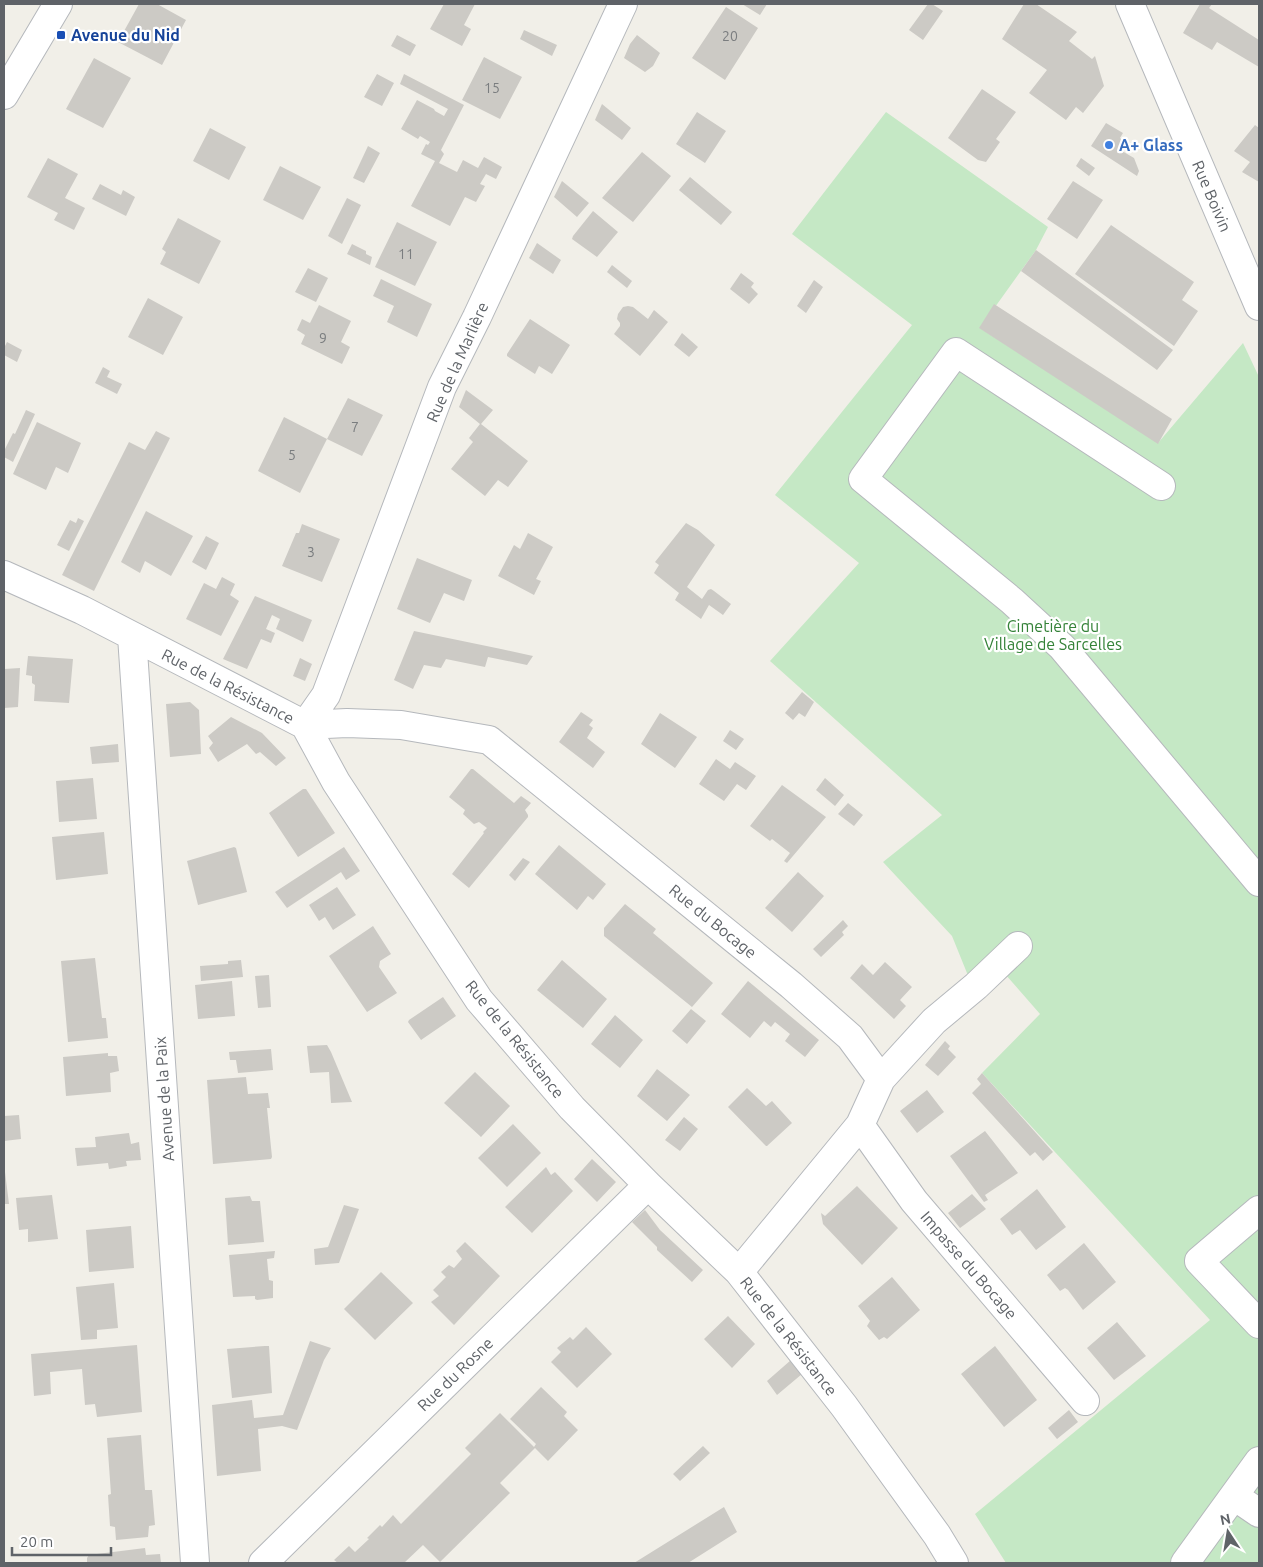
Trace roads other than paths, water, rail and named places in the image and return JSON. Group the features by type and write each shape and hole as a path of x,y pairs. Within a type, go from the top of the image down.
{"street":[{"path":"4,95 58,4"},
{"name":"Rue de la Marlière","path":"305,725 326,695 442,387 477,317 623,4"},
{"name":"Rue Boivin","path":"1130,4 1259,306"},
{"path":"1161,486 956,352 863,479 1012,601 1062,647 1259,882"},
{"name":"Rue de la Résistance","path":"4,576 74,606 305,725 336,782 479,1000 572,1108 648,1186 739,1272 844,1406 937,1534 954,1563"},
{"name":"Avenue de la Paix","path":"132,636 195,1563"},
{"name":"Rue du Bocage","path":"305,725 347,723 401,725 489,740 792,985 850,1037 881,1079"},
{"path":"739,1272 860,1125 881,1079 934,1021 976,986 1018,946"},
{"name":"Impasse du Bocage","path":"860,1125 914,1202 1085,1401"},
{"name":"Rue du Rosne","path":"263,1563 648,1186"},
{"path":"1259,1210 1199,1261 1259,1324"},
{"path":"1185,1563 1259,1460"},
{"path":"1234,1496 1259,1513"}],"place":[{"name":"Avenue du Nid","path":"61,35"},
{"name":"A+ Glass","path":"1109,145"}],"park label":[{"name":"Cimetière du Village de Sarcelles","path":"1053,635"}]}
